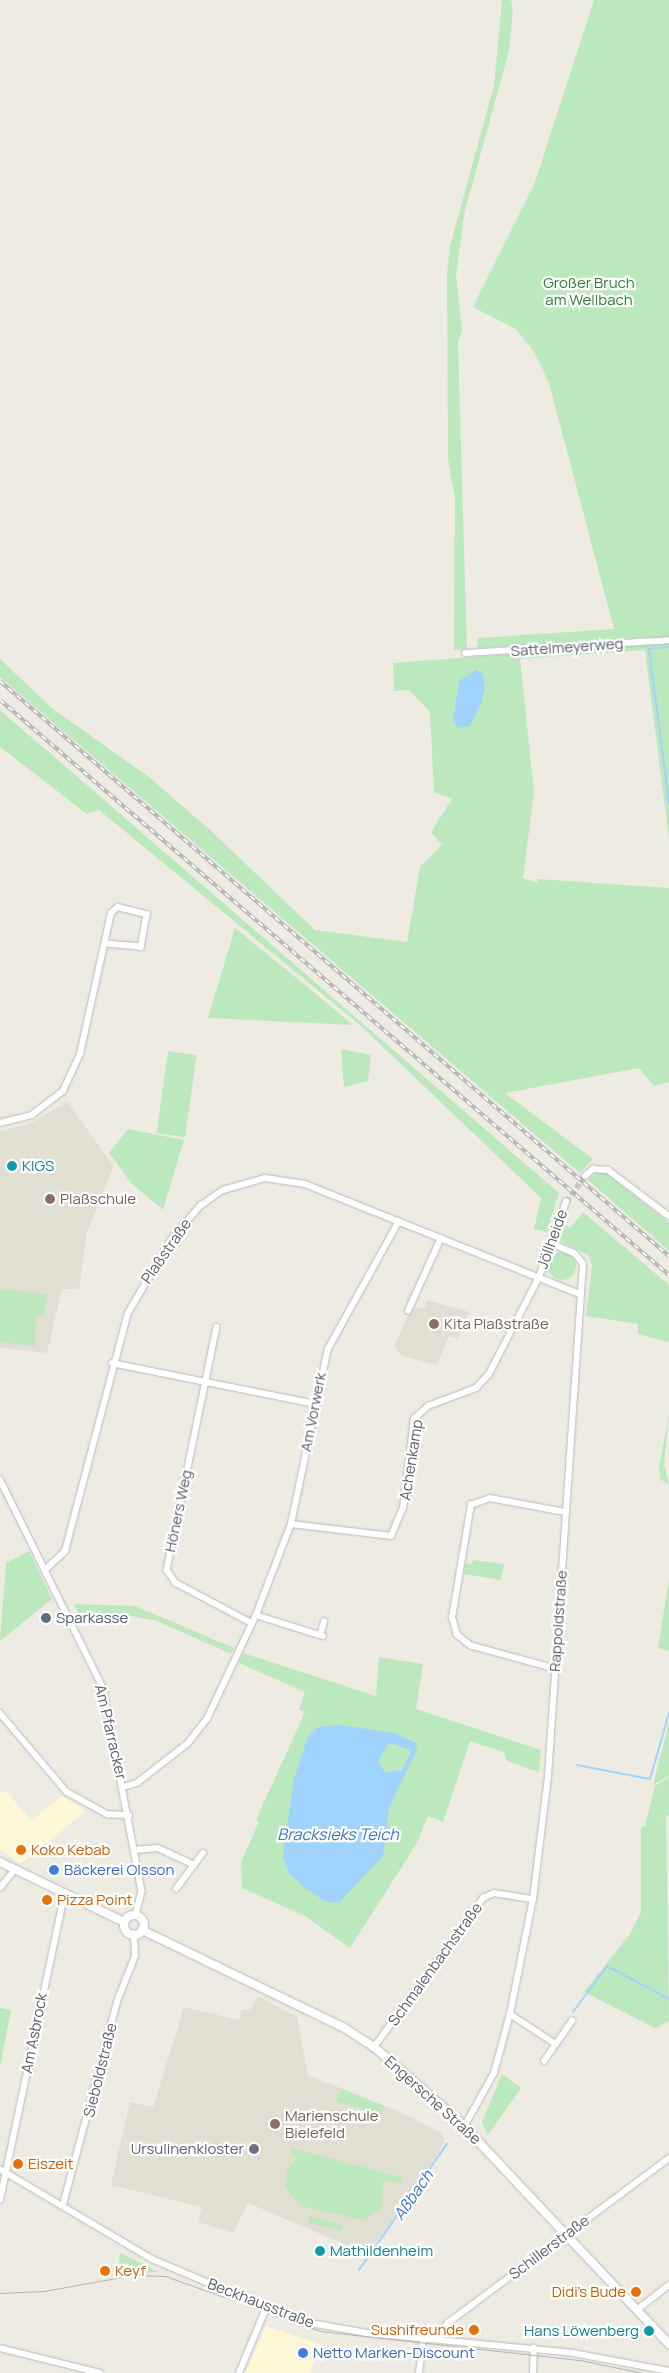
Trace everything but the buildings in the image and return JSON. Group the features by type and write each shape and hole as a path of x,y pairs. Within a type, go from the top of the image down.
{"main road":[{"path":"0,1862 14,1871 124,1922 127,1932 134,1934 142,1930 142,1920 136,1915 124,1922"},
{"name":"Engersche Straße","path":"142,1930 343,2027 374,2047 464,2127 669,2344"}],"street":[{"name":"Sattelmeyerweg","path":"465,653 669,640"},
{"path":"0,1123 32,1115 68,1083 80,1054 114,909 148,914 141,947 106,944"},
{"path":"585,1176 593,1169 608,1170 669,1216"},
{"name":"Plaßstraße","path":"46,1568 58,1562 65,1551 112,1363 128,1314 154,1264 200,1206 223,1190 255,1180 294,1180 580,1294"},
{"name":"Jöllheide","path":"539,1277 566,1202"},
{"name":"Am Vorwerk","path":"124,1787 137,1783 198,1733 256,1615 291,1524 328,1349 399,1221"},
{"path":"408,1310 441,1238"},
{"name":"Rappoldstraße","path":"464,2127 494,2073 510,2014 533,1899 555,1669 581,1259 551,1244"},
{"name":"Achenkamp","path":"291,1524 391,1536 403,1508 414,1419 428,1406 476,1388 489,1374 539,1277"},
{"name":"Höners Weg","path":"217,1327 167,1570 176,1583 252,1623"},
{"path":"112,1363 315,1404"},
{"name":"Am Pfarracker","path":"0,1479 46,1568 103,1687 124,1787 142,1891 136,1915"},
{"path":"555,1669 471,1646 457,1635 452,1618 470,1504 490,1498 565,1512"},
{"path":"256,1615 321,1635 324,1622"},
{"path":"0,1713 67,1792 107,1814 129,1815"},
{"path":"135,1850 158,1848 194,1865"},
{"path":"176,1889 203,1852"},
{"path":"0,1888 14,1871"},
{"name":"Schmalenbachstraße","path":"374,2047 483,1898 494,1894 533,1899"},
{"name":"Am Asbrock","path":"0,2200 64,1895"},
{"name":"Sieboldstraße","path":"63,2205 118,1999 135,1956 134,1934"},
{"path":"510,2014 556,2044"},
{"path":"544,2061 572,2021"},
{"name":"Schillerstraße","path":"434,2339 566,2233 669,2158"},
{"name":"Beckhausstraße","path":"0,2169 152,2259 266,2308 327,2327 534,2348 669,2371"},
{"path":"637,2310 669,2285"},
{"path":"239,2373 266,2308"},
{"path":"419,2373 423,2338"},
{"path":"0,2348 100,2373"},
{"path":"533,2373 534,2348"}],"shaded area":[{"name":"Plaßschule","path":"67,1102 114,1166 87,1232 79,1289 62,1289 47,1353 0,1348 0,1131 29,1124"},
{"name":"Kita Plaßstraße","path":"427,1300 469,1312 458,1339 449,1336 437,1365 403,1356 394,1347 411,1309 425,1307"},
{"path":"6,1791 31,1821 62,1796 86,1811 20,1864 0,1849 0,1794"},
{"name":"Marienschule Bielefeld","path":"258,1996 297,2017 308,2075 405,2114 443,2134 444,2143 421,2182 367,2254 248,2203 233,2233 198,2222 202,2207 111,2185 130,2102 153,2107 184,2007 239,2020 242,2009 250,2011"},
{"path":"266,2326 320,2344 310,2373 245,2373"}],"green space":[{"path":"502,0 511,0 513,11 509,51 465,210 456,275 462,330 458,344 467,649 454,650 455,499 448,459 447,275 450,246 494,86"},
{"name":"Großer Bruch am Wellbach","path":"594,0 669,0 669,839 645,650 520,659 534,792 523,878 537,883 538,879 669,888 669,1082 654,1086 639,1068 505,1093 593,1159 580,1173 0,677 0,659 53,709 149,777 210,830 315,930 407,942 420,867 442,845 431,832 452,799 434,792 430,712 409,690 394,691 393,663 651,643 650,637 477,648 478,638 614,629 549,383 534,352 516,329 473,307 534,185"},
{"path":"0,710 559,1193 547,1232 534,1229 541,1198 360,1025 99,810 87,814 0,747"},
{"path":"235,928 299,980 353,1025 208,1018"},
{"path":"341,1049 371,1055 368,1081 344,1087"},
{"path":"168,1051 197,1055 185,1137 156,1133"},
{"path":"128,1129 184,1140 163,1210 132,1184 109,1153"},
{"path":"598,1172 606,1173 669,1223 669,1251 588,1180"},
{"path":"583,1212 669,1285 669,1342 638,1334 638,1324 586,1316 592,1266 588,1255 558,1240 563,1222 570,1228"},
{"path":"562,1252 572,1256 576,1266 572,1276 562,1280 552,1276 548,1266 552,1256"},
{"path":"0,1289 47,1294 44,1315 37,1314 34,1346 0,1342"},
{"path":"669,1413 664,1464 669,1485 660,1479 659,1468"},
{"path":"29,1551 52,1599 0,1641 6,1563"},
{"path":"473,1560 504,1564 501,1580 464,1574 466,1564 472,1564"},
{"path":"669,1579 669,1651 658,1648"},
{"path":"74,1604 135,1606 234,1648 231,1654 157,1621 132,1616 83,1624"},
{"path":"243,1653 376,1696 379,1657 423,1664 416,1709 541,1750 539,1772 507,1761 503,1752 470,1741 443,1822 428,1816 417,1843 350,1948 305,1916 242,1888 241,1862 259,1822 256,1820 305,1712 299,1709 305,1692 239,1663"},
{"path":"669,1721 669,1776 653,1785 663,1746"},
{"path":"669,1777 669,1815 645,1827 655,1786"},
{"path":"666,1817 669,2021 655,2028 584,1992 630,1934 641,1912 641,1828"},
{"path":"0,2008 11,2010 0,2068"},
{"path":"502,2074 521,2088 488,2135 482,2122"},
{"path":"342,2089 384,2106 382,2114 336,2102"},
{"path":"291,2148 404,2178 402,2184 383,2180 382,2208 363,2220 300,2206 285,2186 287,2171 298,2157 290,2154"},
{"path":"310,2216 343,2225 341,2231 308,2223"},
{"path":"120,2253 127,2256 158,2272 118,2274"}],"water":[{"path":"476,670 482,673 485,687 481,704 470,726 458,728 453,722 459,681"},
{"name":"Bracksieks Teich","path":"340,1725 394,1733 416,1743 417,1749 389,1808 383,1856 339,1903 324,1901 303,1886 288,1872 283,1856 294,1779 308,1736 318,1727","holes":["389,1743 411,1750 403,1769 385,1773 378,1761"]}],"waterway":[{"path":"669,647 649,649 669,803"},
{"path":"577,1765 650,1779 669,1713"},
{"name":"Aßbach","path":"573,2012 607,1966 669,1999"},
{"name":"Aßbach","path":"359,2270 447,2144"}],"tunnel":[{"path":"566,1202 585,1176"}],"tram line":[{"path":"0,2293 44,2291 133,2275 165,2276 320,2331 580,2360 643,2373"}],"railway":[{"path":"0,681 669,1256"},
{"path":"0,700 669,1275"}],"place":[{"name":"KIGS","path":"12,1166"},
{"name":"Plaßschule","path":"50,1199"},
{"name":"Kita Plaßstraße","path":"434,1324"},
{"name":"Sparkasse","path":"46,1618"},
{"name":"Koko Kebab","path":"21,1850"},
{"name":"Bäckerei Olsson","path":"54,1870"},
{"name":"Pizza Point","path":"47,1900"},
{"name":"Marienschule Bielefeld","path":"275,2124"},
{"name":"Ursulinenkloster","path":"254,2149"},
{"name":"Eiszeit","path":"18,2164"},
{"name":"Mathildenheim","path":"320,2251"},
{"name":"Keyf","path":"105,2271"},
{"name":"Didi's Bude","path":"636,2292"},
{"name":"Sushifreunde","path":"474,2330"},
{"name":"Hans Löwenberg","path":"649,2331"},
{"name":"Netto Marken-Discount","path":"303,2353"}]}
